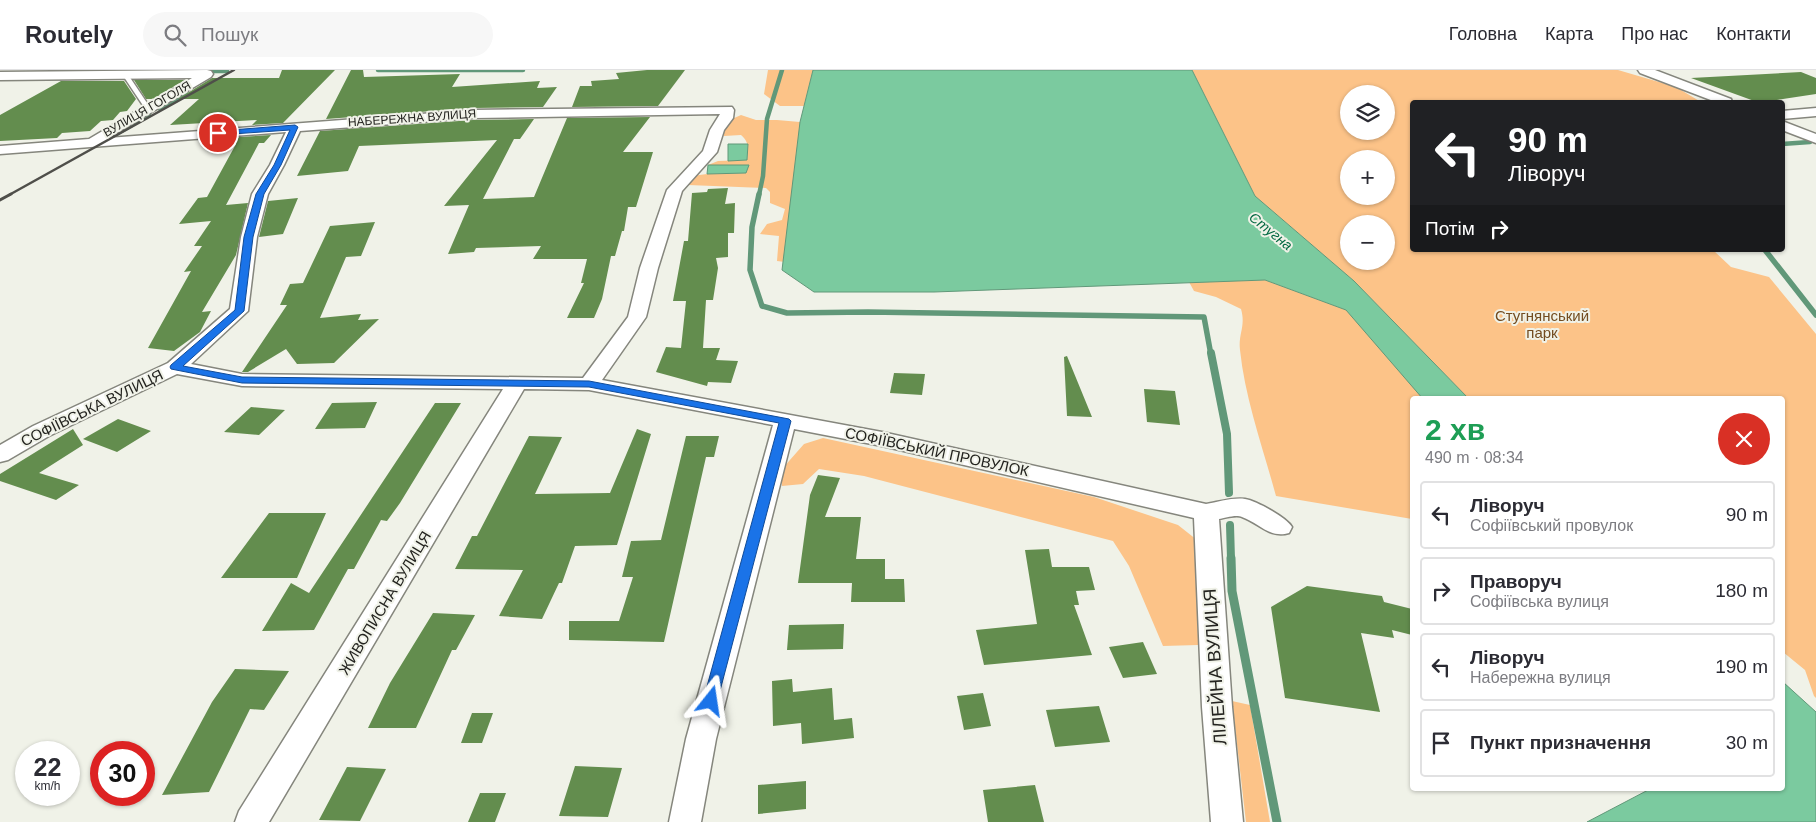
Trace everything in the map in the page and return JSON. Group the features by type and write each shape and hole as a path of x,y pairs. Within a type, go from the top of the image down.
{"street":[{"path":"1644,70 1721,100"},
{"name":"ВУЛИЦЯ ГОГОЛЯ","path":"0,76 207,74 90,142"},
{"name":"НАБЕРЕЖНА ВУЛИЦЯ","path":"0,150 473,114 727,110 726,118 717,130 710,152 675,190 651,260 637,317 589,384"},
{"path":"1785,124 1816,112"},
{"path":"1785,124 1816,139"},
{"name":"СОФІЇВСЬКА ВУЛИЦЯ","path":"0,454 40,431 175,367 240,311 249,237 260,194 277,165 295,127"},
{"name":"СОФІЇВСЬКИЙ ПРОВУЛОК","path":"175,367 242,380 589,384 882,439 1206,512 1244,507 1280,527"},
{"name":"ЖИВОПИСНА ВУЛИЦЯ","path":"251,822 517,384"},
{"path":"685,822 700,739 785,421"},
{"name":"ЛІЛЕЙНА ВУЛИЦЯ","path":"1206,512 1217,707 1227,822"}],"lane":[{"path":"125,74 148,109"}],"green space":[{"path":"768,70 813,70 804,106 780,106 764,94"},
{"name":"Стугнянський парк","path":"1192,70 1618,70 1676,87 1698,100 1410,100 1410,252 1715,252 1731,267 1769,277 1816,334 1816,698 1805,670 1785,654 1785,396 1466,396 1341,270 1395,270 1395,215 1340,215 1340,269 1255,196"},
{"path":"741,115 756,120 800,122 816,163 801,264 777,261 779,236 760,234 767,224 782,220 785,209 770,203 770,192 766,188 688,185 692,176 746,173 749,165 708,165 718,161 747,160 748,146 744,138 741,135 724,136 723,131 732,119"},
{"path":"1265,280 1346,310 1430,396 1410,396 1410,519 1276,496 1250,405 1242,368 1240,344 1243,320 1241,309 1216,297 1194,291 1189,282"},
{"path":"823,438 1094,497 1178,525 1197,540 1198,645 1163,646 1129,566 1113,541 864,476 819,469 803,484 782,486 782,469 804,444"},
{"path":"1232,701 1250,705 1270,822 1246,822"}],"water":[{"name":"Стугна","path":"813,70 1192,70 1255,196 1354,281 1466,396 1420,396 1346,310 1265,280 934,292 814,292 782,270 800,122"},
{"path":"728,144 748,144 747,160 728,161"},
{"path":"708,165 749,165 746,173 707,174"},
{"path":"1785,684 1816,712 1816,822 1587,822 1646,791 1785,791"}],"building":[{"path":"282,70 335,70 283,123 252,125 257,120 170,125 199,99 178,99 212,78 279,78"},
{"path":"351,70 363,70 364,77 460,74 452,87 540,81 537,88 557,87 543,107 473,108 326,119"},
{"path":"647,70 685,70 658,106 572,107 580,86 592,86 591,81 619,79 616,73"},
{"path":"1801,72 1816,78 1816,94 1777,100 1752,100 1691,78"},
{"path":"134,80 185,80 153,99 146,99"},
{"path":"61,81 124,81 136,99 127,111 120,112 113,120 101,121 90,131 62,133 57,138 0,141 0,115"},
{"path":"650,117 623,152 653,152 636,207 628,207 624,231 622,231 615,256 611,256 602,299 594,318 567,318 584,283 581,283 587,259 533,259 541,246 476,248 474,252 448,254 469,205 444,206 497,140 359,146 348,171 297,176 320,131 473,120 534,119 520,139 514,139 483,199 534,197 567,118"},
{"path":"271,135 264,143 259,143 226,205 248,203 236,255 202,312 211,311 200,332 174,351 148,348 191,271 184,272 202,246 194,246 211,221 179,224 198,198 207,197 236,144 232,144 239,137"},
{"path":"728,188 725,204 735,203 734,233 728,233 728,257 716,258 718,268 713,300 706,300 703,348 720,348 716,360 738,361 731,383 708,382 707,386 656,372 666,347 681,348 686,301 673,301 684,241 688,241 692,193 707,192 708,189"},
{"path":"298,198 283,234 259,237 268,201"},
{"path":"375,222 361,256 346,257 320,318 361,314 358,320 379,319 334,363 297,364 286,349 248,372 242,372 287,305 280,305 290,284 303,283 330,226"},
{"path":"1067,356 1092,417 1067,416 1064,357"},
{"path":"894,373 925,374 922,395 890,393"},
{"path":"1144,389 1175,391 1180,425 1147,422"},
{"path":"377,402 365,428 315,429 332,403"},
{"path":"435,403 461,403 400,503 387,521 381,520 354,569 348,569 314,630 262,631 291,583 309,593"},
{"path":"251,407 285,410 259,435 224,432"},
{"path":"118,419 151,431 117,452 83,439"},
{"path":"73,429 83,445 39,473 79,485 56,500 0,481 0,474"},
{"path":"637,429 651,434 617,545 575,546 562,583 559,583 542,619 499,616 523,570 455,569 472,536 477,536 529,436 562,437 535,494 610,493"},
{"path":"686,436 719,436 714,457 706,457 664,642 569,640 569,621 619,621 633,577 622,577 631,541 661,540"},
{"path":"818,475 840,478 825,517 861,517 856,559 885,559 885,579 904,579 905,602 851,602 852,583 798,583 810,495"},
{"path":"269,513 326,513 297,578 221,578"},
{"path":"1049,549 1052,567 1089,567 1095,590 1076,591 1079,605 1074,605 1092,655 984,665 976,630 1037,624 1025,550"},
{"path":"1307,586 1382,596 1384,602 1410,608 1410,634 1392,630 1394,638 1361,633 1380,712 1285,698 1271,607"},
{"path":"433,613 475,615 456,650 452,650 416,728 368,728 390,683"},
{"path":"844,624 843,649 787,650 789,625"},
{"path":"1143,642 1157,674 1123,678 1109,647"},
{"path":"235,669 289,671 264,710 250,709 209,792 162,795 212,702"},
{"path":"792,679 793,692 832,688 834,720 852,718 854,738 802,744 801,723 773,726 772,681"},
{"path":"983,693 991,726 964,730 957,696"},
{"path":"1099,706 1110,742 1055,747 1046,710"},
{"path":"472,713 493,713 482,743 461,743"},
{"path":"575,766 622,768 608,817 559,816"},
{"path":"347,767 386,769 360,821 319,820"},
{"path":"806,781 806,809 758,814 758,785"},
{"path":"1035,785 1044,822 988,822 983,790"},
{"path":"480,793 506,793 495,822 468,822"}],"waterway":[{"path":"378,70 523,70"},
{"path":"759,195 763,176 767,119 782,70"},
{"path":"202,71 227,71"},
{"path":"160,109 187,94"},
{"path":"116,134 149,115"},
{"path":"1785,144 1810,142"},
{"path":"759,194 752,227 750,270 762,306 787,313 868,312 1204,317 1211,355"},
{"path":"1767,252 1816,315"},
{"path":"1211,353 1227,434 1229,493"},
{"path":"1230,525 1231,559"},
{"path":"1231,558 1232,591 1277,822"}],"railway":[{"path":"9,195 234,70"},
{"path":"0,200 11,194"}],"route":[{"path":"218,133 295,127 277,165 260,194 249,237 240,311 175,367 242,380 589,384 785,421 752,552 711,701"}]}
